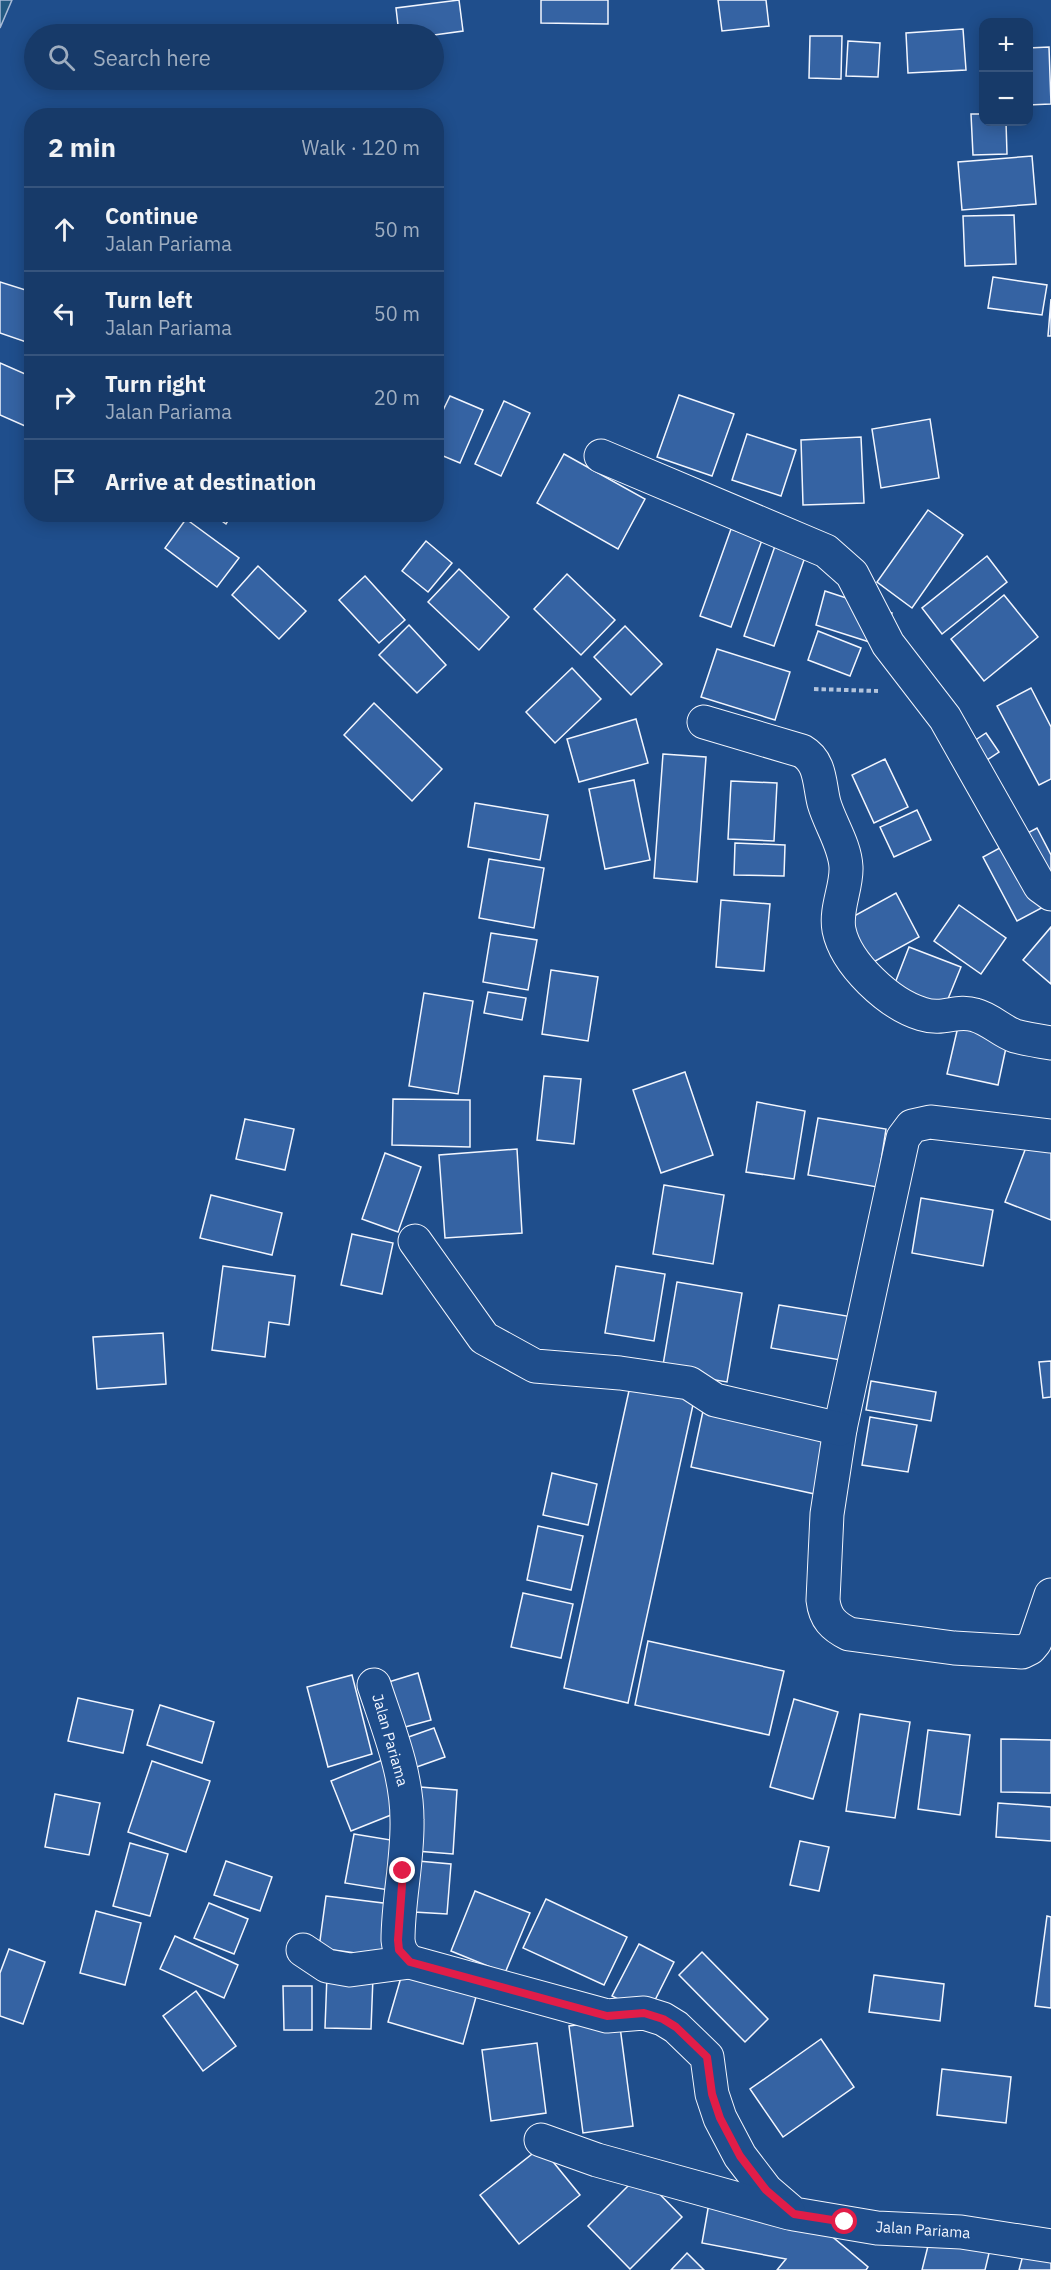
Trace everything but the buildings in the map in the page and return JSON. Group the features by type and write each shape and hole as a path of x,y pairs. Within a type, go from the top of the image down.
{"street":[{"path":"601,456 826,551 852,574 888,644 945,718 1040,886 1051,894"},
{"path":"704,722 802,751 814,761 819,773 824,801 846,860 839,931 858,968 872,984 898,1002 922,1014 946,1017 961,1011 970,1013 1014,1035 1051,1044"},
{"path":"1051,1136 930,1122 912,1126 903,1138 840,1429 827,1514 823,1600 824,1612 836,1628 849,1634 954,1648 1022,1652 1035,1642 1051,1595"},
{"path":"415,1241 484,1338 535,1366 620,1373 688,1383 715,1400 840,1429"},
{"name":"Jalan Pariama","path":"374,1685 400,1767 405,1794 406,1847 398,1940 399,1950 410,1962"},
{"path":"303,1950 327,1966 350,1970 410,1962 607,2016 644,2013 663,2019 676,2027 707,2057 712,2094 720,2118 740,2156 766,2190 794,2214"},
{"name":"Jalan Pariama","path":"541,2140 597,2160 794,2214 877,2228 961,2232 1051,2246"}],"shaded area":[{"path":"0,0 12,0 0,28"}],"route":[{"path":"403,1871 398,1940 399,1950 410,1962 607,2016 618,2017 644,2013 663,2019 676,2027 707,2057 712,2094 720,2118 740,2156 766,2190 794,2214 845,2222"}]}
